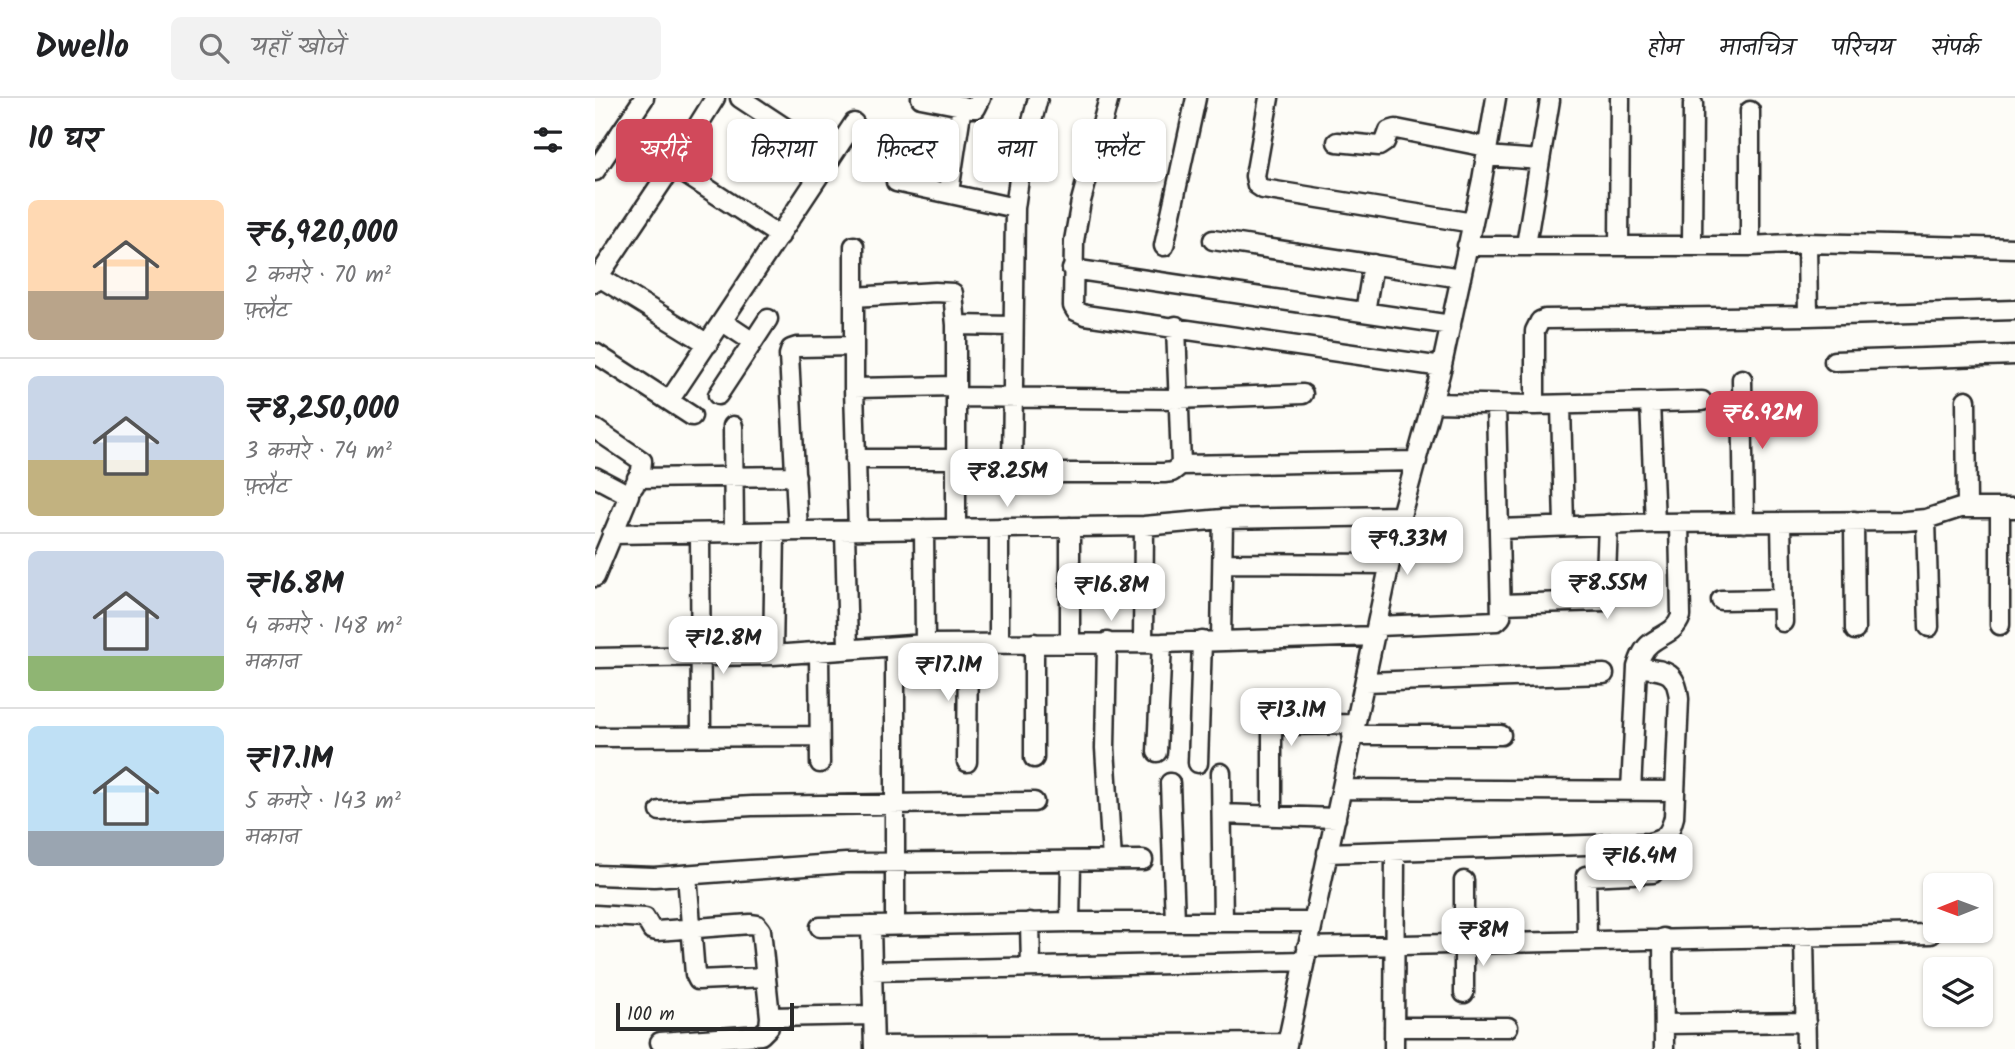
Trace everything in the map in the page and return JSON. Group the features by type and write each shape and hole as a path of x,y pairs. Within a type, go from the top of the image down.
{"street":[{"path":"630,119 644,98"},
{"path":"701,119 714,98"},
{"path":"740,98 772,119"},
{"path":"921,98 976,108 981,98"},
{"path":"1012,473 1015,208 1021,164 1038,98"},
{"path":"1109,98 1081,201 1072,269 1073,306 1081,314 1442,367"},
{"path":"1164,246 1196,98"},
{"path":"1269,98 1255,176 1257,185 1263,189 1472,223"},
{"path":"871,926 874,1048 1287,1046 1390,564 1442,367 1496,98"},
{"path":"1619,244 1620,98"},
{"path":"1526,245 1550,100"},
{"path":"1692,245 1693,104"},
{"path":"949,192 962,106"},
{"path":"1750,111 1750,246"},
{"path":"838,147 852,126"},
{"path":"1336,142 1379,146 1385,142 1389,131 1396,129 1487,151 1540,160"},
{"path":"595,171 616,140"},
{"path":"662,182 597,280 708,344"},
{"path":"695,182 780,236"},
{"path":"669,401 815,182"},
{"path":"896,182 1015,208"},
{"path":"1213,240 1461,278"},
{"path":"1467,246 1750,246 1807,243 2015,248"},
{"path":"1807,243 1808,316"},
{"path":"848,649 856,459 854,246"},
{"path":"1364,312 1373,264"},
{"path":"1072,269 1451,325"},
{"path":"854,297 953,293 956,325 956,529"},
{"path":"1535,405 1535,331 1540,321 2015,310"},
{"path":"718,395 768,319"},
{"path":"723,322 753,342"},
{"path":"956,325 1013,326"},
{"path":"1176,326 1181,465"},
{"path":"798,531 789,355 791,349 797,347 854,346"},
{"path":"595,353 692,416"},
{"path":"1834,360 2015,355"},
{"path":"1742,379 1744,523"},
{"path":"854,388 956,392 1012,399 1177,399 1303,394"},
{"path":"1966,400 1967,508"},
{"path":"1432,403 1561,405 1702,401"},
{"path":"1650,402 1655,523"},
{"path":"595,658 773,655 925,644 1202,641 1497,621 1501,617 1501,604 1496,405"},
{"path":"1561,405 1564,525"},
{"path":"733,426 734,532"},
{"path":"595,429 642,461 643,466 595,577"},
{"path":"856,459 1012,473 1164,473 1173,472 1181,465 1417,461"},
{"path":"638,478 796,475"},
{"path":"595,478 629,495"},
{"path":"1499,529 1564,525 1926,519 1967,508 2007,508 2000,625"},
{"path":"613,534 1144,526 1223,519 1401,516"},
{"path":"1221,640 1223,519"},
{"path":"1926,519 1929,628"},
{"path":"1854,521 1855,630"},
{"path":"1631,791 1637,667 1643,652 1651,643 1677,626 1681,616 1679,523"},
{"path":"1781,523 1783,622"},
{"path":"1501,604 1605,601 1608,524"},
{"path":"1144,526 1153,643 1157,752"},
{"path":"1070,527 1070,643"},
{"path":"999,528 999,643"},
{"path":"924,529 925,644"},
{"path":"773,655 775,532"},
{"path":"700,533 701,735"},
{"path":"1223,563 1390,564"},
{"path":"1721,600 1782,599"},
{"path":"1198,763 1202,641"},
{"path":"1107,642 1105,748 1112,860"},
{"path":"1034,643 1034,758"},
{"path":"967,762 968,644"},
{"path":"895,647 895,925"},
{"path":"820,652 820,764"},
{"path":"1327,853 1650,843 1663,839 1670,832 1674,817 1678,686 1668,673 1637,667"},
{"path":"1366,682 1604,674"},
{"path":"1272,816 1272,727 1278,725 1501,735"},
{"path":"595,737 819,736"},
{"path":"1221,773 1223,922"},
{"path":"1170,783 1175,922"},
{"path":"1342,789 1675,791"},
{"path":"660,811 1034,802"},
{"path":"1222,814 1336,818"},
{"path":"1587,940 1586,876 1653,873 1661,862 1663,839"},
{"path":"1394,1049 1395,851"},
{"path":"595,875 687,875 846,863 1143,860"},
{"path":"1070,922 1071,861"},
{"path":"687,875 695,974 698,980 766,977"},
{"path":"1464,881 1464,993"},
{"path":"595,915 645,918 652,930 657,931 750,924 757,925 761,930 769,1027 761,1035 660,1042"},
{"path":"820,927 1030,922 1313,922"},
{"path":"1030,922 1031,967"},
{"path":"871,971 1031,967 1306,954 1395,944 1923,934"},
{"path":"1804,936 1806,1049"},
{"path":"1663,938 1664,1049"},
{"path":"770,1017 873,1016"},
{"path":"1664,1024 1806,1022"},
{"path":"1394,1027 1508,1027"}]}
